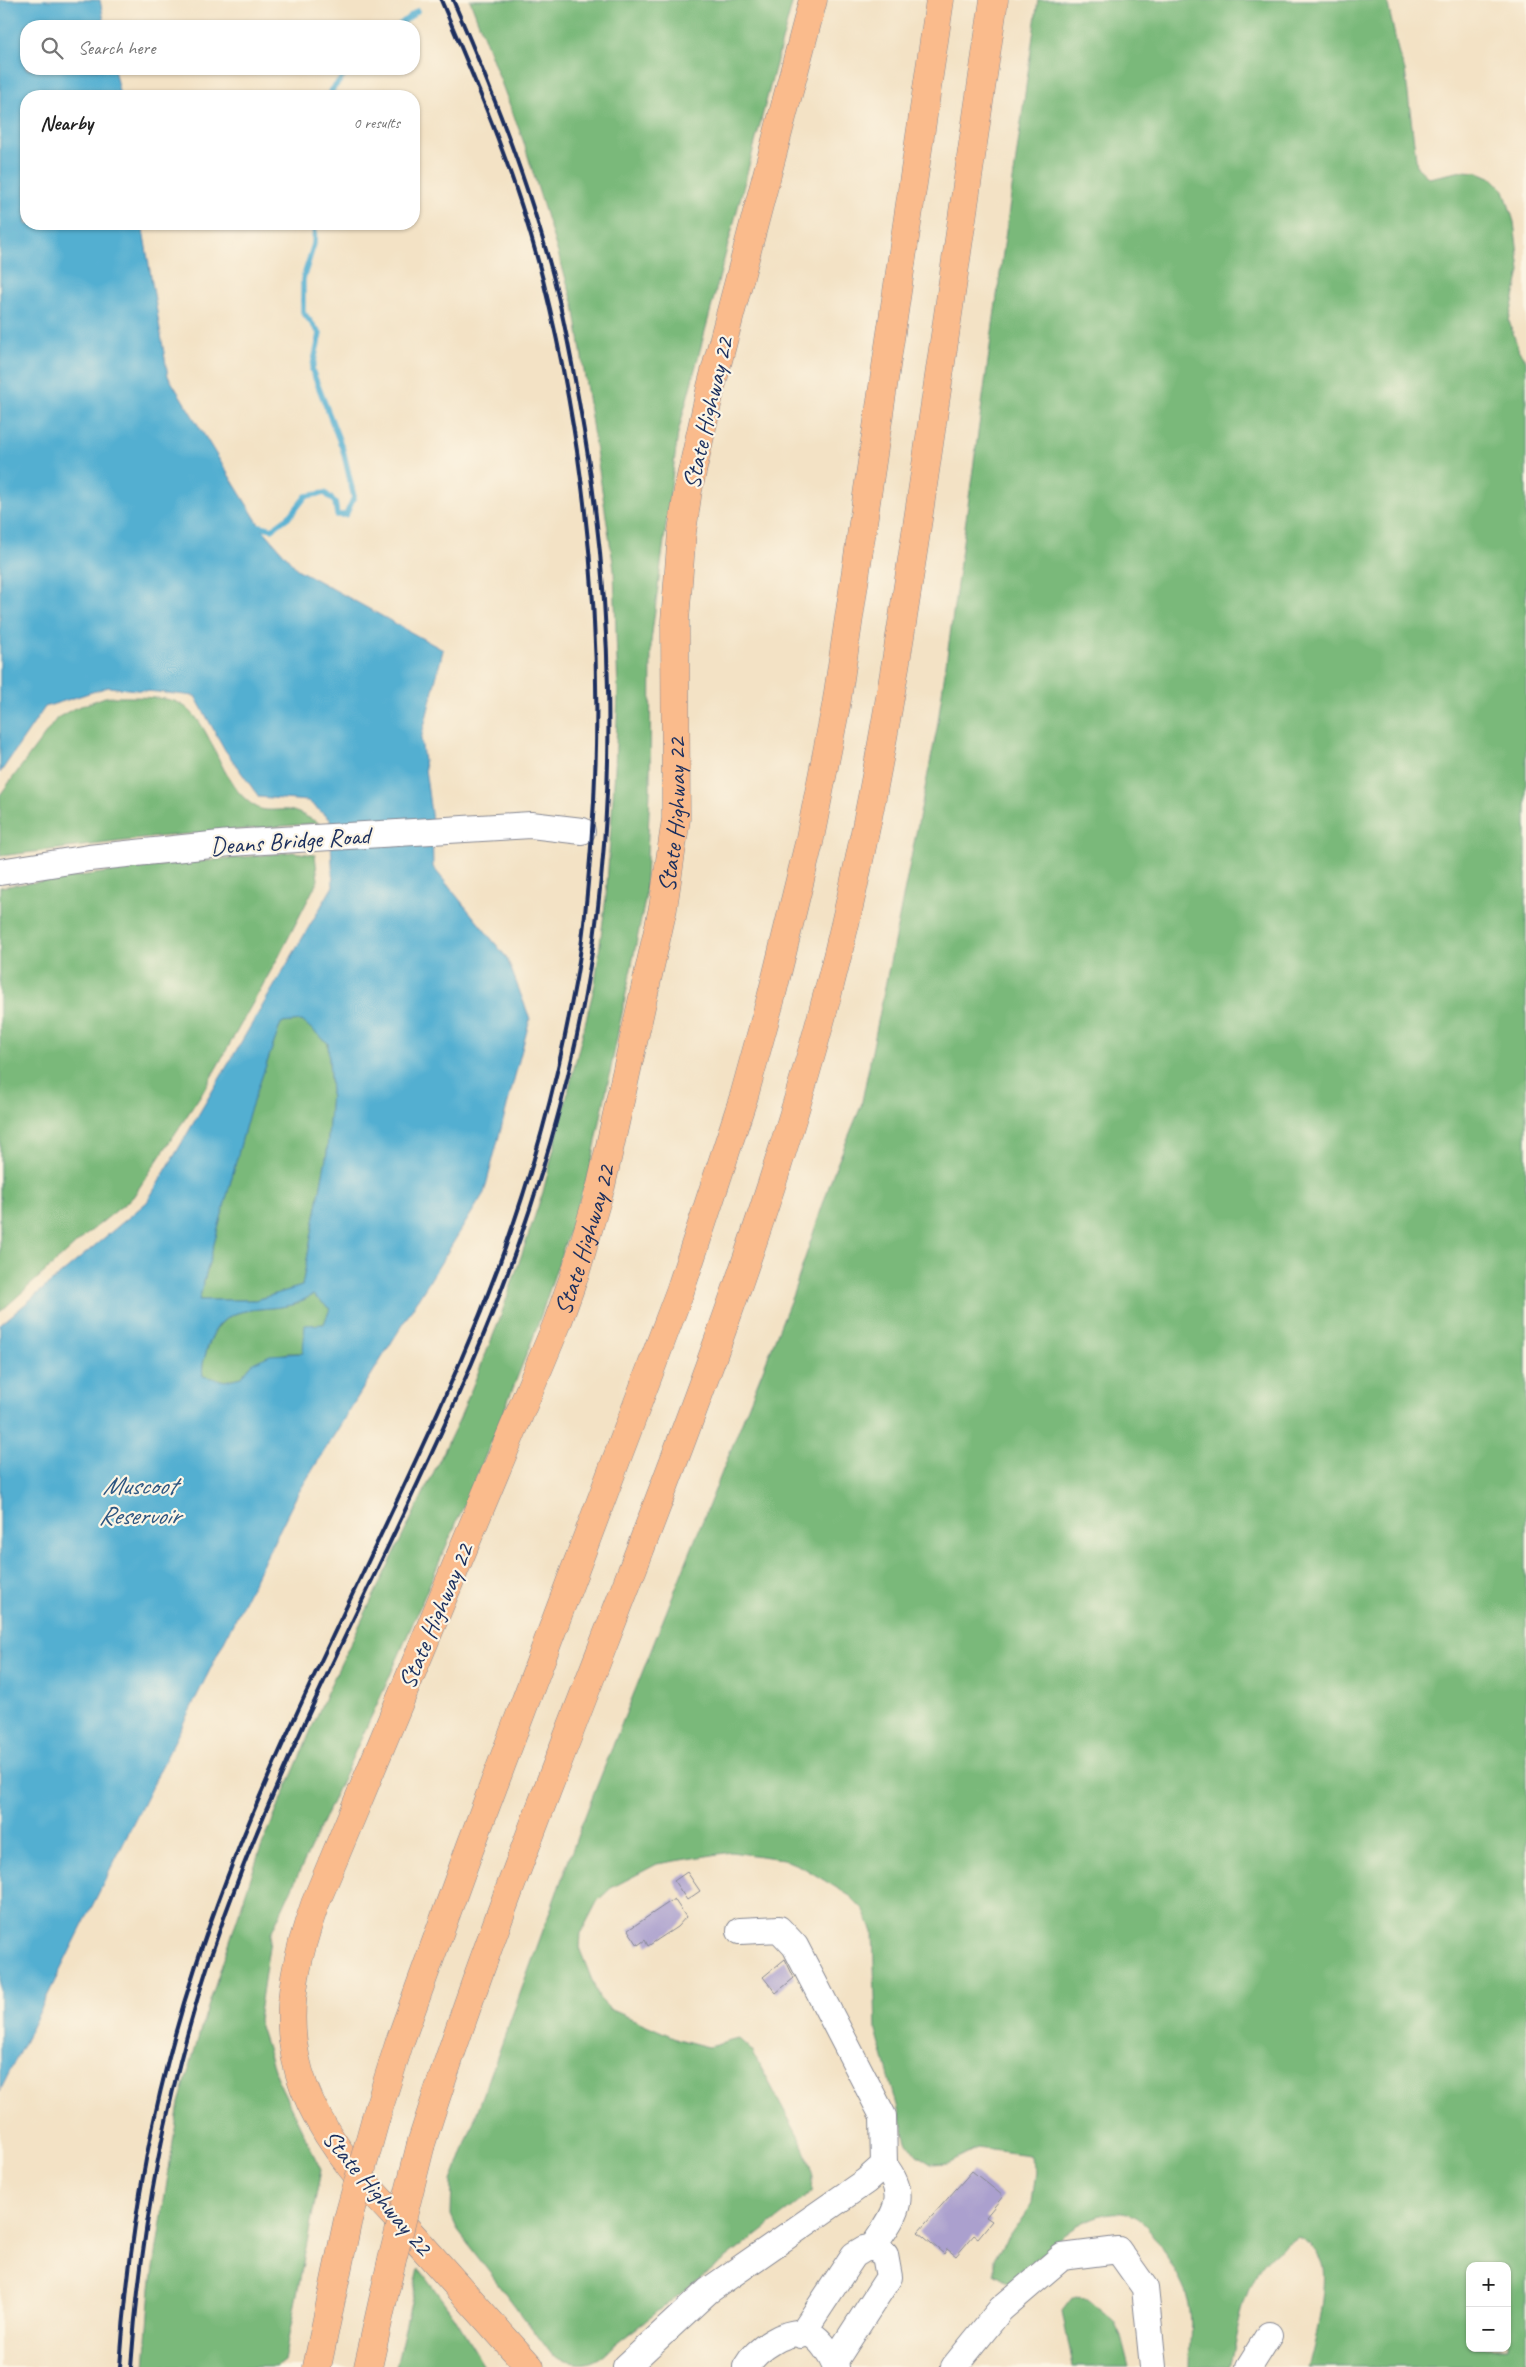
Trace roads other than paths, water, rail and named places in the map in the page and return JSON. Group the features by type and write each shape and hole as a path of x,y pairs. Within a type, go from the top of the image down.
{"main road":[{"name":"State Highway 22","path":"530,2367 351,2167 321,2123 304,2088 294,2054 290,2025 291,1995 301,1946 315,1904 557,1324 575,1274 601,1186 663,908 671,862 677,774 675,621 682,532 688,490 714,378 813,0"},
{"path":"317,2367 348,2219 376,2117 399,2044 470,1848 680,1291 732,1132 771,998 809,843 836,706 940,0"},
{"path":"368,2367 391,2264 422,2144 448,2061 518,1865 730,1310 794,1113 822,1014 856,873 887,715 912,564 994,0"}],"street":[{"name":"Deans Bridge Road","path":"0,872 158,850 331,837 531,825 582,831"},
{"path":"740,1931 779,1929 795,1946 883,2116 884,2164 894,2178 899,2201 896,2212 873,2247"},
{"path":"626,2367 708,2291 866,2181 884,2164"},
{"path":"746,2367 765,2344 787,2335 801,2335 808,2334 821,2344 835,2364 889,2277 886,2254 873,2247 864,2249 854,2256 801,2335"},
{"path":"954,2367 1001,2309 1062,2257 1118,2250 1144,2288 1153,2367"},
{"path":"1249,2367 1269,2335"}],"water":[{"name":"Muscoot Reservoir","path":"0,0 100,0 104,20 20,20 20,75 115,75 119,90 20,90 20,230 143,230 168,376 260,526 297,569 443,650 421,739 432,821 433,867 507,958 530,1019 484,1193 297,1495 0,2091 0,1325 147,1202 333,886 330,819 308,801 259,797 225,750 195,696 108,687 45,707 0,773","holes":["302,1021 328,1043 331,1092 327,1153 302,1286 256,1300 199,1300 249,1113 281,1023","313,1295 330,1309 324,1324 305,1325 303,1353 270,1355 253,1363 241,1377 225,1381 203,1376 203,1365 214,1332 231,1315 292,1305"]}],"waterway":[{"path":"406,20 417,11"},
{"path":"332,90 345,75"},
{"path":"260,526 272,529 291,515 306,496 325,493 335,502 337,515 346,515 354,497 343,450 312,370 320,334 303,312 303,279 314,244 315,230"}],"railway":[{"path":"120,2367 130,2265 145,2164 167,2064 196,1965 223,1887 286,1736 392,1512 460,1362 496,1273 541,1136 564,1042 582,940 591,847 595,776 595,633 590,562 572,420 559,350 533,244 510,173 484,103 441,0"},
{"path":"131,2367 137,2303 155,2178 167,2115 199,1993 219,1932 267,1807 444,1427 508,1273 539,1182 565,1089 585,995 596,921 604,847 608,773 608,698 606,623 591,475 566,335 541,234 507,132 453,0"}]}
